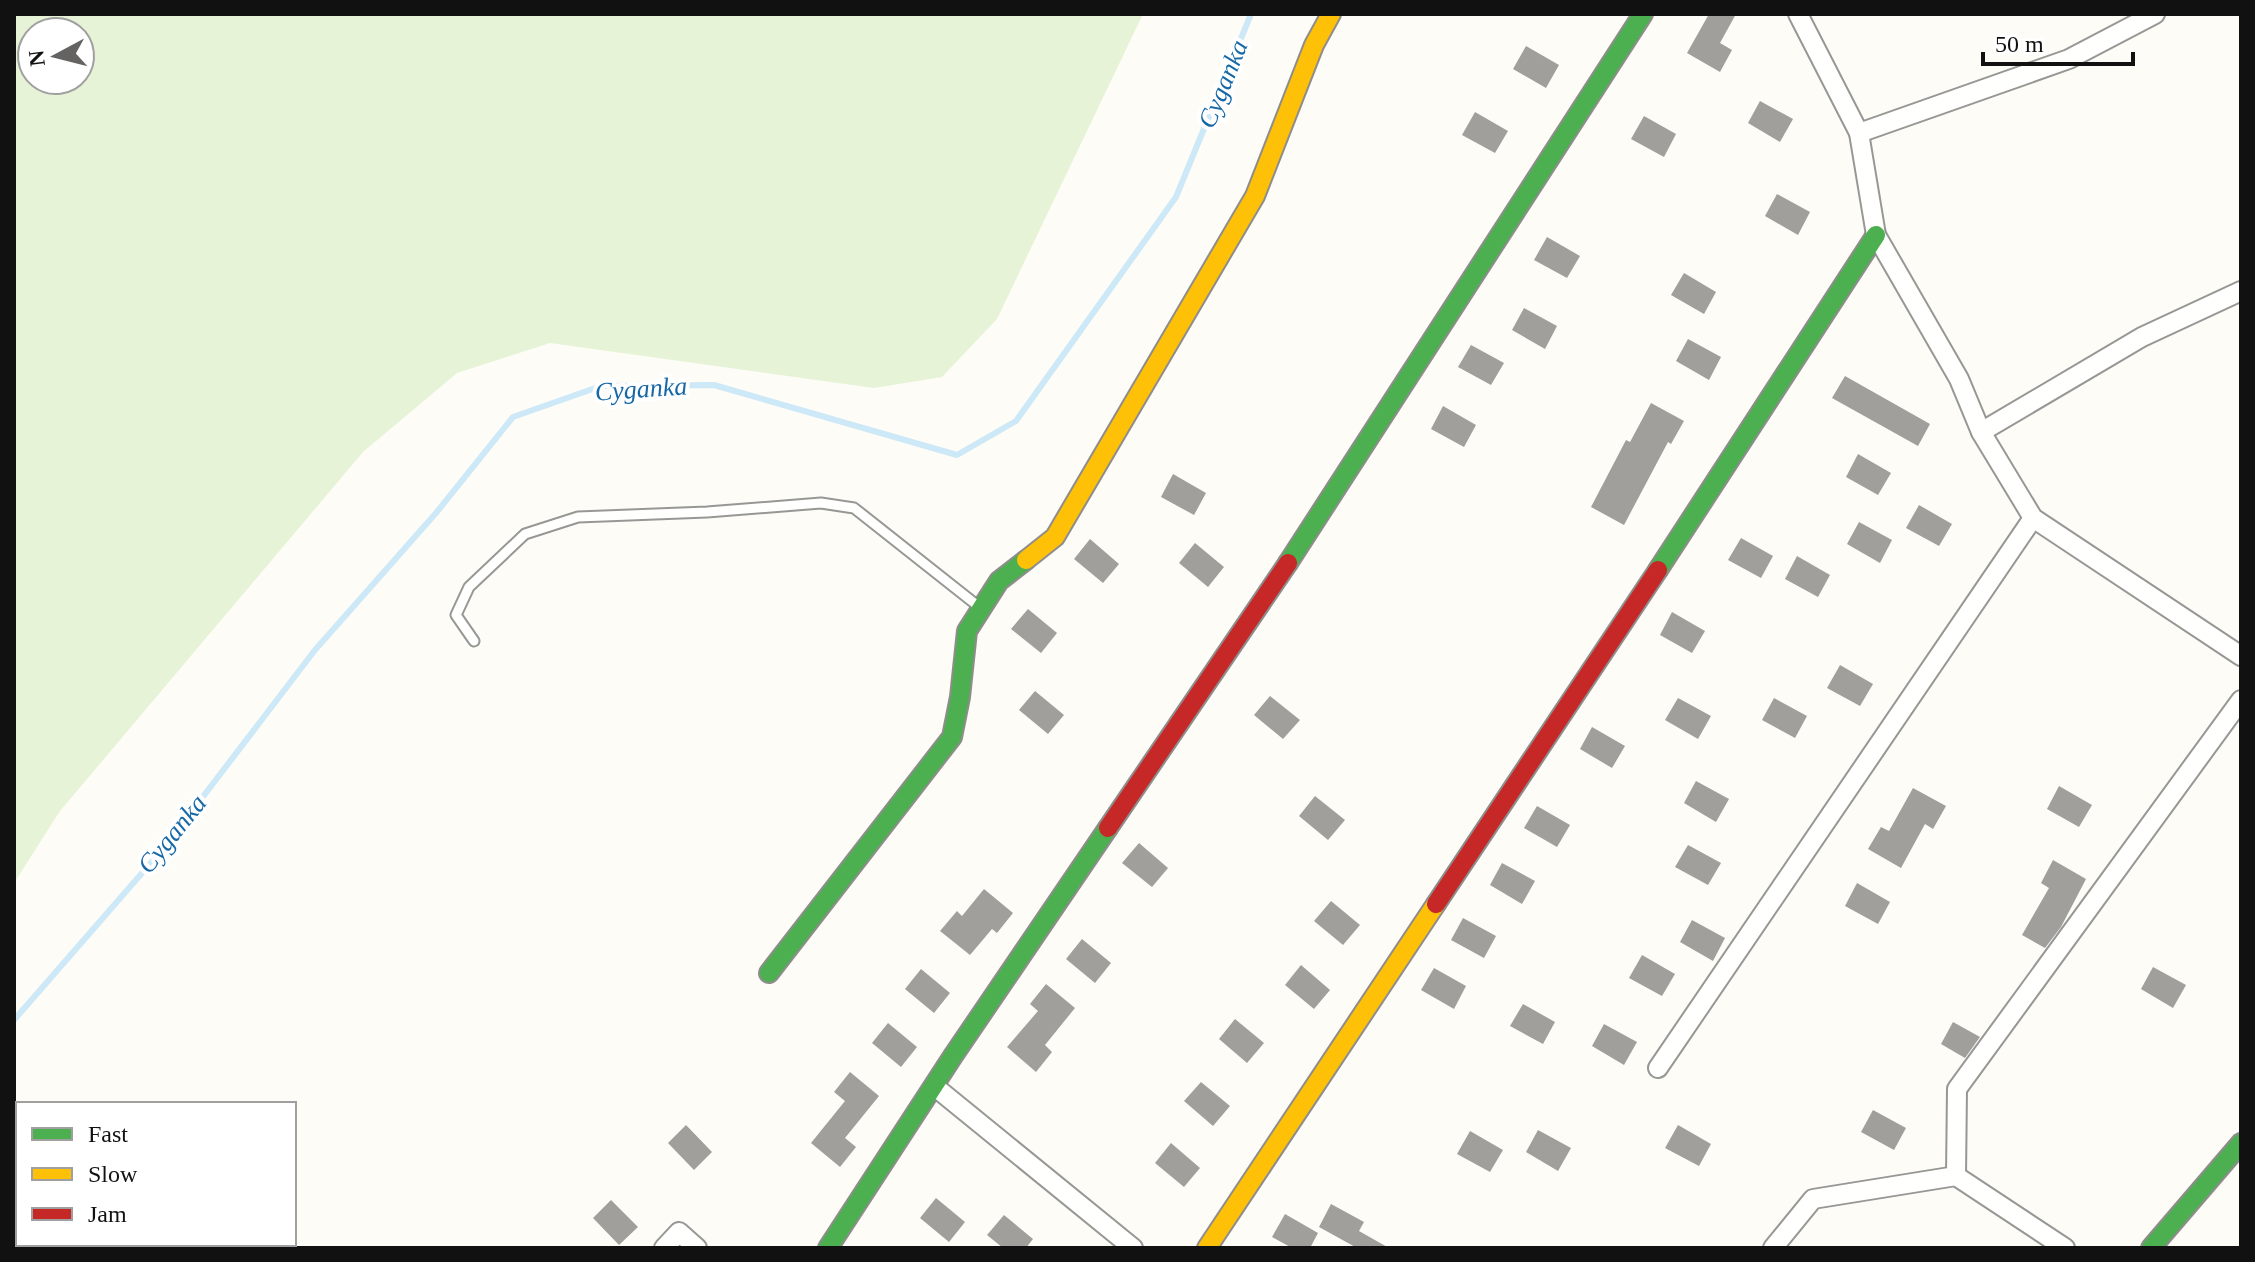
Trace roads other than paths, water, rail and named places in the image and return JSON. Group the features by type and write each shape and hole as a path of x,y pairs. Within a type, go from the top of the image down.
{"street":[{"path":"769,973 952,737 967,631 999,581 1055,537 1255,196 1314,45 1331,14"},
{"path":"828,1248 934,1086 1273,586 1643,14"},
{"path":"1798,14 1859,133 1876,235 1959,379 1981,432 2033,518 2241,656"},
{"path":"1859,133 2069,59 2155,14"},
{"path":"1207,1248 1586,680 1876,235"},
{"path":"1981,432 2142,337 2241,291"},
{"path":"1658,1068 2033,518"},
{"path":"1956,1176 1957,1089 2241,700"},
{"path":"934,1086 1133,1248"},
{"path":"2151,1248 2241,1143"},
{"path":"1773,1248 1813,1199 1956,1176 2065,1248"},
{"path":"664,1248 679,1232 697,1248"}],"lane":[{"path":"474,641 456,615 469,587 525,534 578,517 707,512 821,503 854,508 981,608"}],"waterway":[{"name":"Cyganka","path":"14,1020 163,849 315,650 436,513 513,417 601,386 714,385 957,455 1016,421 1176,197 1251,14"}]}
